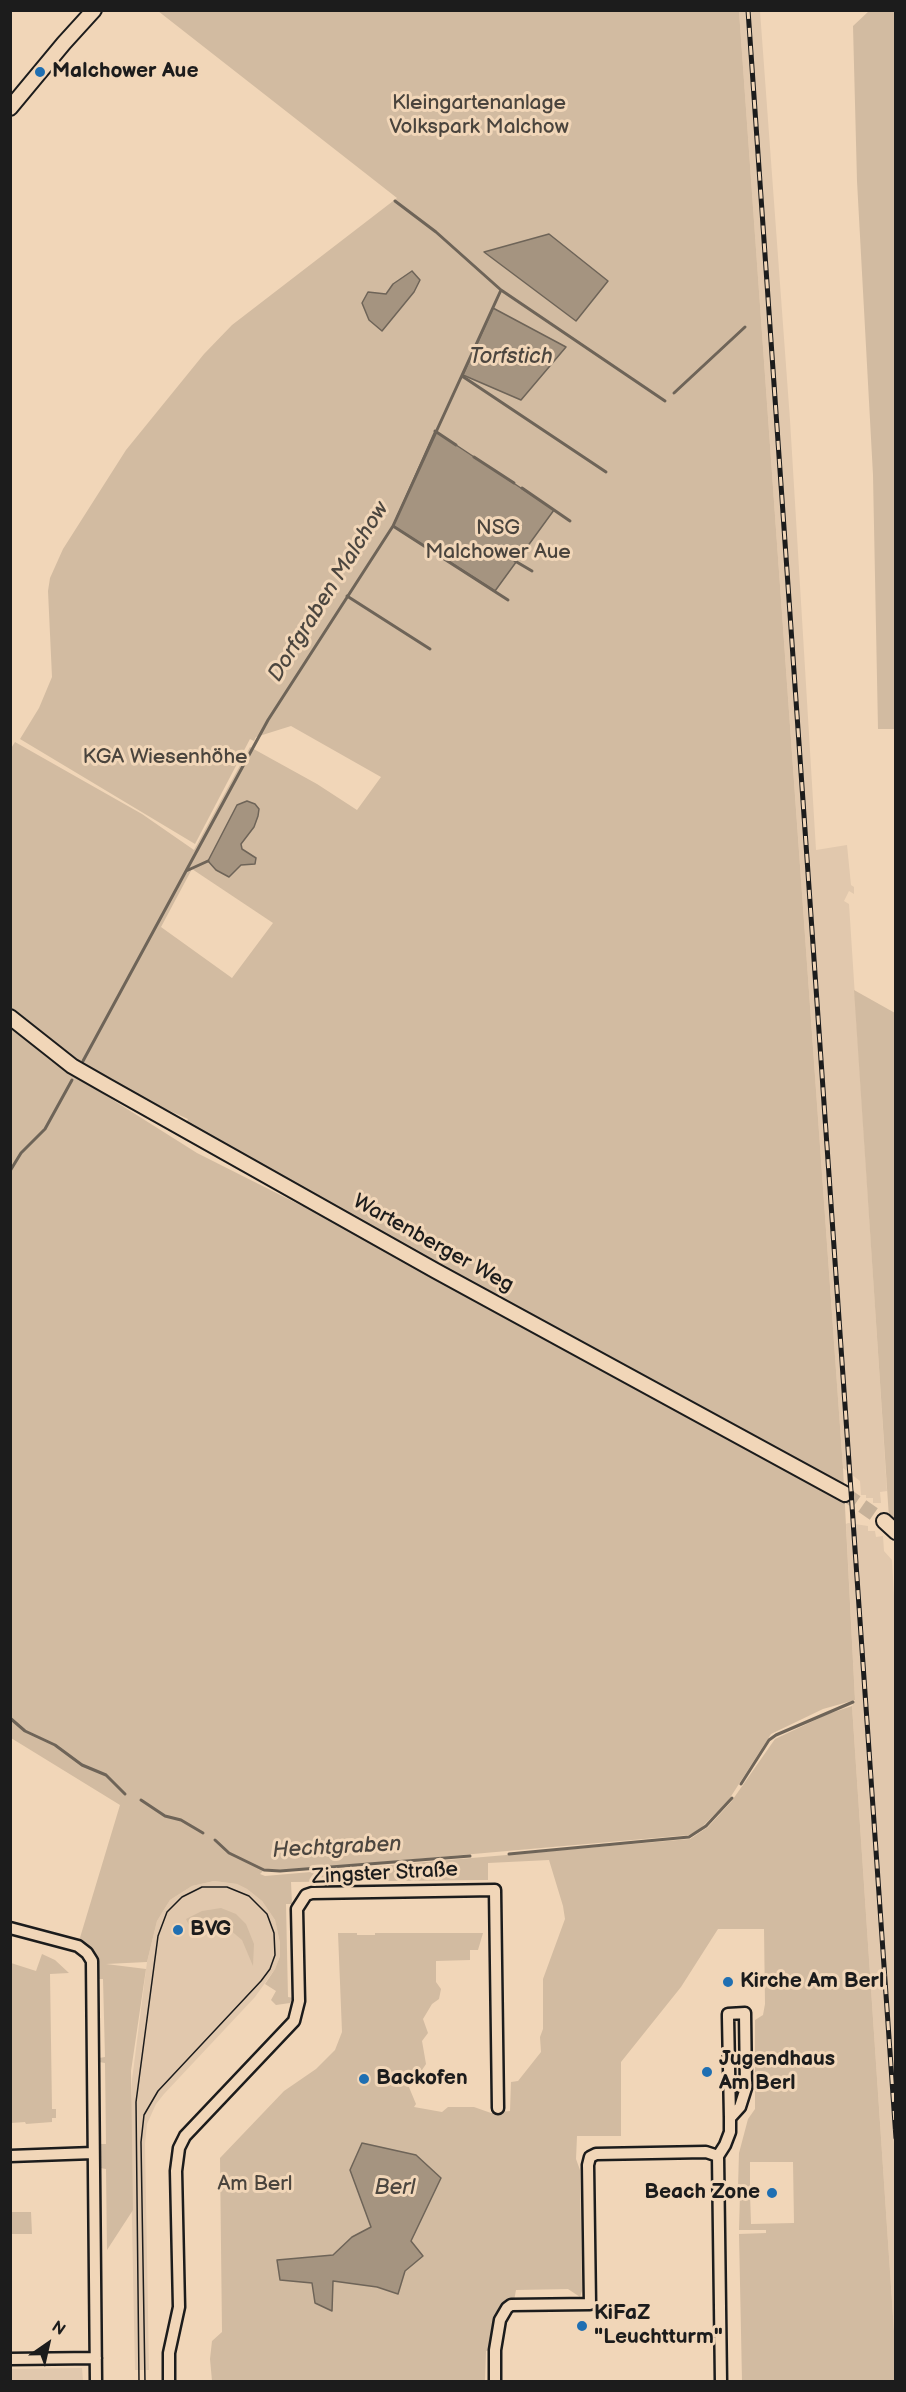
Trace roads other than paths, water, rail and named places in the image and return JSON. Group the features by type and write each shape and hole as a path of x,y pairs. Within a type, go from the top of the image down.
{"main road":[{"path":"10,108 94,10"},
{"name":"Wartenberger Weg","path":"10,1017 72,1066 106,1086 417,1260 845,1494"},
{"path":"884,1521 896,1532"}],"street":[{"name":"Zingster Straße","path":"170,2382 169,2353 179,2307 176,2178 178,2148 185,2136 294,2021 299,2001 297,1909 306,1895 312,1893 495,1890 498,2108"},
{"path":"10,1928 78,1946 87,1953 92,1961 96,2382"},
{"path":"722,2382 718,2156 728,2139 730,2118 728,2014 745,2013 746,2088 740,2108 730,2118"},
{"path":"495,2382 495,2350 500,2320 507,2308 511,2305 590,2304 588,2165 590,2157 596,2154 706,2152 718,2156"},
{"path":"10,2156 93,2153"},
{"path":"10,2359 96,2358"}],"water":[{"name":"Torfstich","path":"549,234 608,281 576,321 484,252"},
{"path":"412,271 420,280 414,292 382,331 369,320 362,303 368,292 386,294 393,284"},
{"name":"Torfstich","path":"493,308 566,347 521,400 463,375"},
{"path":"435,431 554,510 495,591 393,526"},
{"path":"247,801 255,804 259,809 254,827 241,844 242,849 256,858 255,864 241,865 229,877 216,870 208,861 237,805"},
{"name":"Berl","path":"362,2143 416,2155 441,2178 411,2241 423,2256 405,2271 398,2294 377,2287 333,2281 332,2311 315,2303 312,2283 280,2280 277,2260 333,2255 352,2237 371,2227 350,2170"}],"waterway":[{"path":"395,201 436,232 501,290 665,401"},
{"name":"Dorfgraben Malchow","path":"186,871 268,720 393,526 501,290"},
{"name":"Dorfgraben Malchow","path":"674,393 745,327"},
{"path":"462,376 606,472"},
{"path":"435,431 456,445"},
{"path":"474,457 514,483"},
{"path":"522,488 570,521"},
{"path":"393,526 508,600"},
{"path":"515,561 532,571"},
{"path":"347,596 430,649"},
{"name":"Dorfgraben Malchow","path":"83,1061 186,871 208,861"},
{"name":"Dorfgraben Malchow","path":"10,1171 21,1153 45,1129 72,1080"},
{"path":"836,1496 844,1502"},
{"name":"Hechtgraben","path":"741,1784 769,1740 853,1702"},
{"name":"Hechtgraben","path":"10,1718 25,1731 55,1745 82,1765 106,1775 125,1794"},
{"name":"Hechtgraben","path":"509,1854 689,1837 706,1826 732,1798"},
{"name":"Hechtgraben","path":"141,1800 165,1816 181,1820 203,1833"},
{"name":"Hechtgraben","path":"215,1840 229,1853 264,1870 280,1871 470,1856"}],"tunnel":[{"path":"845,1494 884,1521"}],"tram line":[{"path":"139,2382 136,2102 158,1936 167,1912 182,1897 202,1887 227,1887 249,1896 267,1914 274,1933 275,1955 270,1969 261,1981 158,2091 144,2115 141,2142 145,2382"}],"railway":[{"path":"748,10 896,2138"}],"place":[{"name":"Malchower Aue","path":"40,72"},
{"name":"BVG","path":"178,1930"},
{"name":"Kirche Am Berl","path":"728,1982"},
{"name":"Jugendhaus Am Berl","path":"707,2072"},
{"name":"Backofen","path":"364,2079"},
{"name":"Beach Zone","path":"772,2193"},
{"name":"KiFaZ \"Leuchtturm\"","path":"582,2326"}],"park label":[{"name":"Kleingartenanlage Volkspark Malchow","path":"479,116"},
{"name":"NSG Malchower Aue","path":"498,541"},
{"name":"KGA Wiesenhöhe","path":"165,758"},
{"name":"Am Berl","path":"255,2185"}]}
